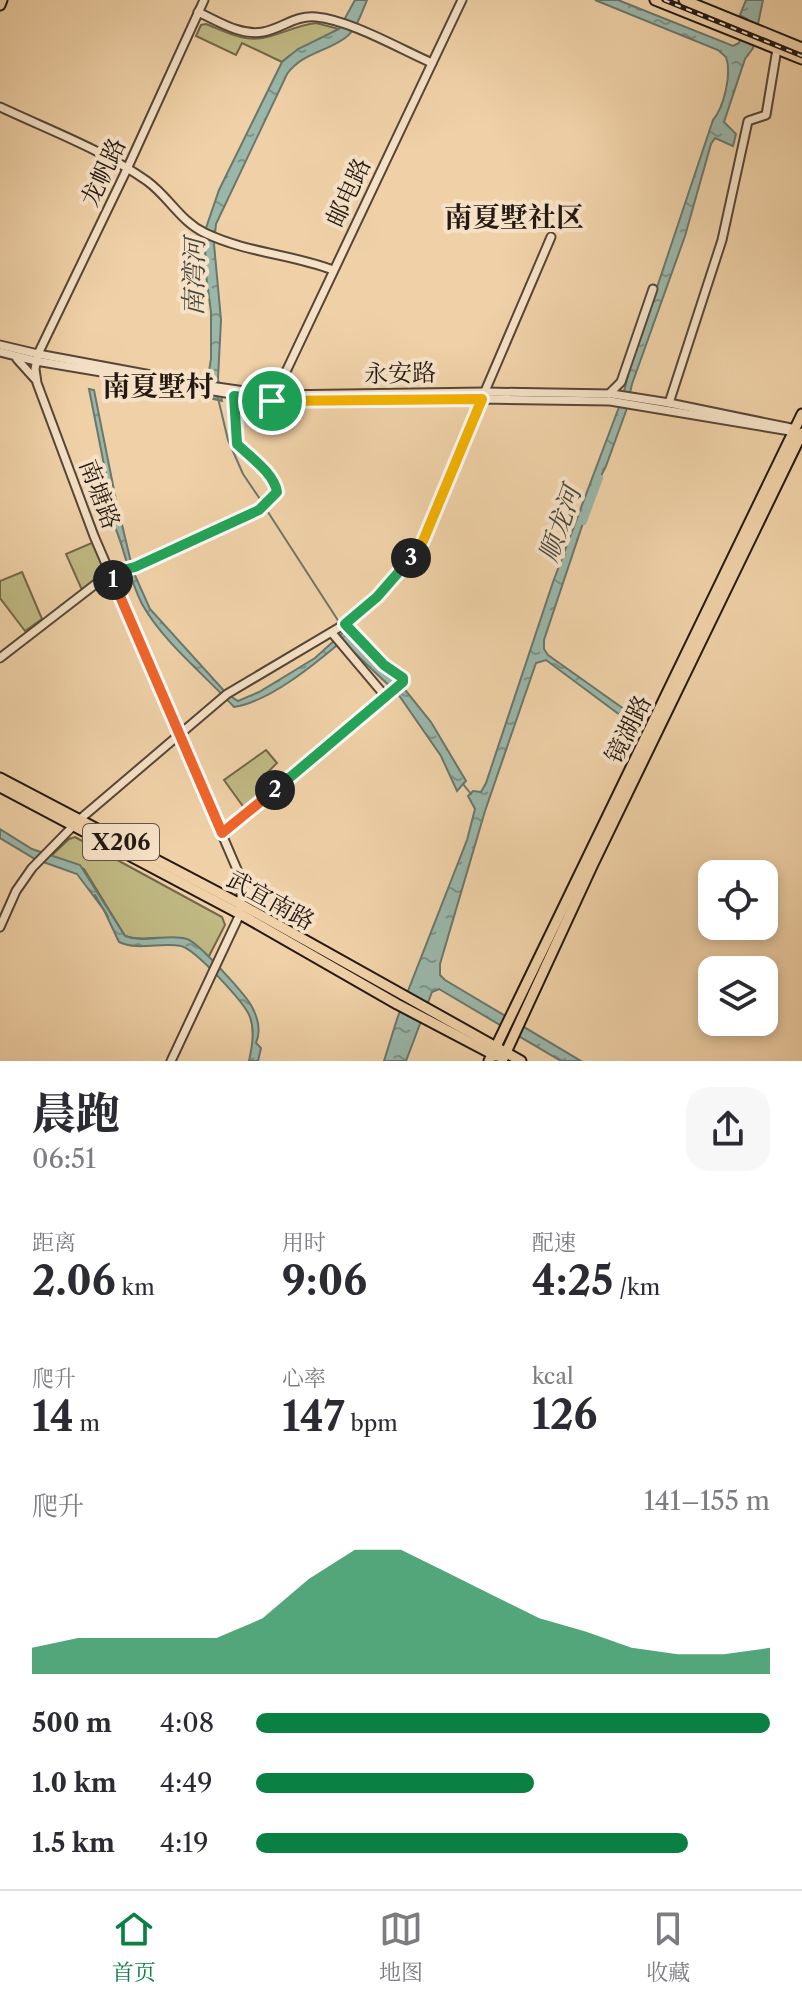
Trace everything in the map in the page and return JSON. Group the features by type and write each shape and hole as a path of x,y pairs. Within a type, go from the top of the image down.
{"main road":[{"path":"655,0 735,26"},
{"path":"684,0 758,36 802,48"},
{"path":"758,36 777,49 802,59"},
{"name":"镜湖路","path":"504,1058 799,431 802,414"},
{"name":"镜湖路","path":"492,1054 799,431"},
{"name":"武宜南路","path":"0,778 241,910 492,1054 521,1061"},
{"name":"武宜南路","path":"0,787 76,822"}],"street":[{"name":"龙帆路","path":"37,358 204,0"},
{"name":"邮电路","path":"273,398 462,0"},
{"path":"198,12 250,33 264,32 303,16 342,22 432,63"},
{"path":"669,403 722,240 748,121 766,115 777,49"},
{"path":"0,107 148,181 189,225 204,233 267,254 299,258 333,270"},
{"path":"0,927 16,891 37,862 76,822 227,694 333,635 377,597 423,541 551,237"},
{"path":"610,397 621,382 653,289"},
{"name":"永安路","path":"0,345 37,358"},
{"path":"2,353 19,360 37,383"},
{"name":"永安路","path":"2,353 273,398 484,395 632,400"},
{"name":"南塘路","path":"37,358 37,383 110,573 242,881 241,910"},
{"path":"0,658 110,573 135,567 259,510 277,492 276,485 261,467 237,444 229,393"},
{"path":"632,400 669,403 799,431"},
{"path":"632,400 799,431"},
{"path":"222,833 403,682 403,678 384,665 345,624"},
{"path":"333,635 389,695"},
{"path":"171,1061 241,910"}],"shaded area":[{"path":"316,23 339,29 282,62 242,43 236,55 196,36 201,25 206,24 251,39"},
{"path":"94,542 103,570 82,590 66,554"},
{"path":"22,572 42,619 25,631 0,598 0,581"},
{"path":"266,750 277,763 267,773 276,783 245,809 224,780"},
{"path":"75,837 222,917 225,925 208,958 194,947 175,940 125,936 84,869 51,856"}],"water":[{"path":"355,0 367,0 349,35 300,61 287,74 216,224 214,244 221,320 218,379 222,401 213,399 208,377 211,312 205,267 206,228 219,190 282,62 298,49 339,29"},
{"path":"595,0 618,0 733,46 739,43 747,19 740,15 746,0 763,0 753,48 745,59 724,122 736,134 733,146 715,138 711,144 685,236 544,640 548,655 624,709 631,709 647,698 636,718 624,718 546,660 536,663 485,811 440,964 440,975 445,980 581,1061 561,1061 439,989 432,992 406,1061 384,1061 397,1019 467,840 475,809 468,796 473,791 481,792 486,783 553,582 622,399 713,120 726,90 728,64 726,57 718,50"},
{"path":"89,389 94,390 133,571 150,609 226,693 238,701 259,692 315,658 346,630 376,664 394,676 431,722 466,781 457,791 441,756 398,694 342,641 276,690 248,704 234,707 173,645 142,604 131,576 115,527 117,518"},
{"path":"0,829 32,849 80,865 125,936 140,939 179,937 201,949 252,1007 258,1025 256,1043 261,1048 258,1061 249,1061 252,1028 246,1010 197,956 181,946 134,946 119,942 104,910 77,874 35,859 0,838"}],"waterway":[{"name":"南湾河","path":"218,398 228,440 243,474 262,502"},
{"name":"顺龙河","path":"583,521 599,478"},
{"name":"南湾河","path":"266,509 339,622"},
{"name":"南湾河","path":"463,784 471,794"},
{"path":"95,895 108,917"}],"railway":[{"path":"664,0 802,56"}],"district":[{"name":"南夏墅社区","path":"514,217"},
{"name":"南夏墅村","path":"158,386"}],"route":[{"path":"234,396 272,401 482,399 423,541 377,597 345,624 384,665 403,678 403,682 222,833 110,573 135,567 259,510 277,492 276,485 261,467 237,444 234,396"}]}
